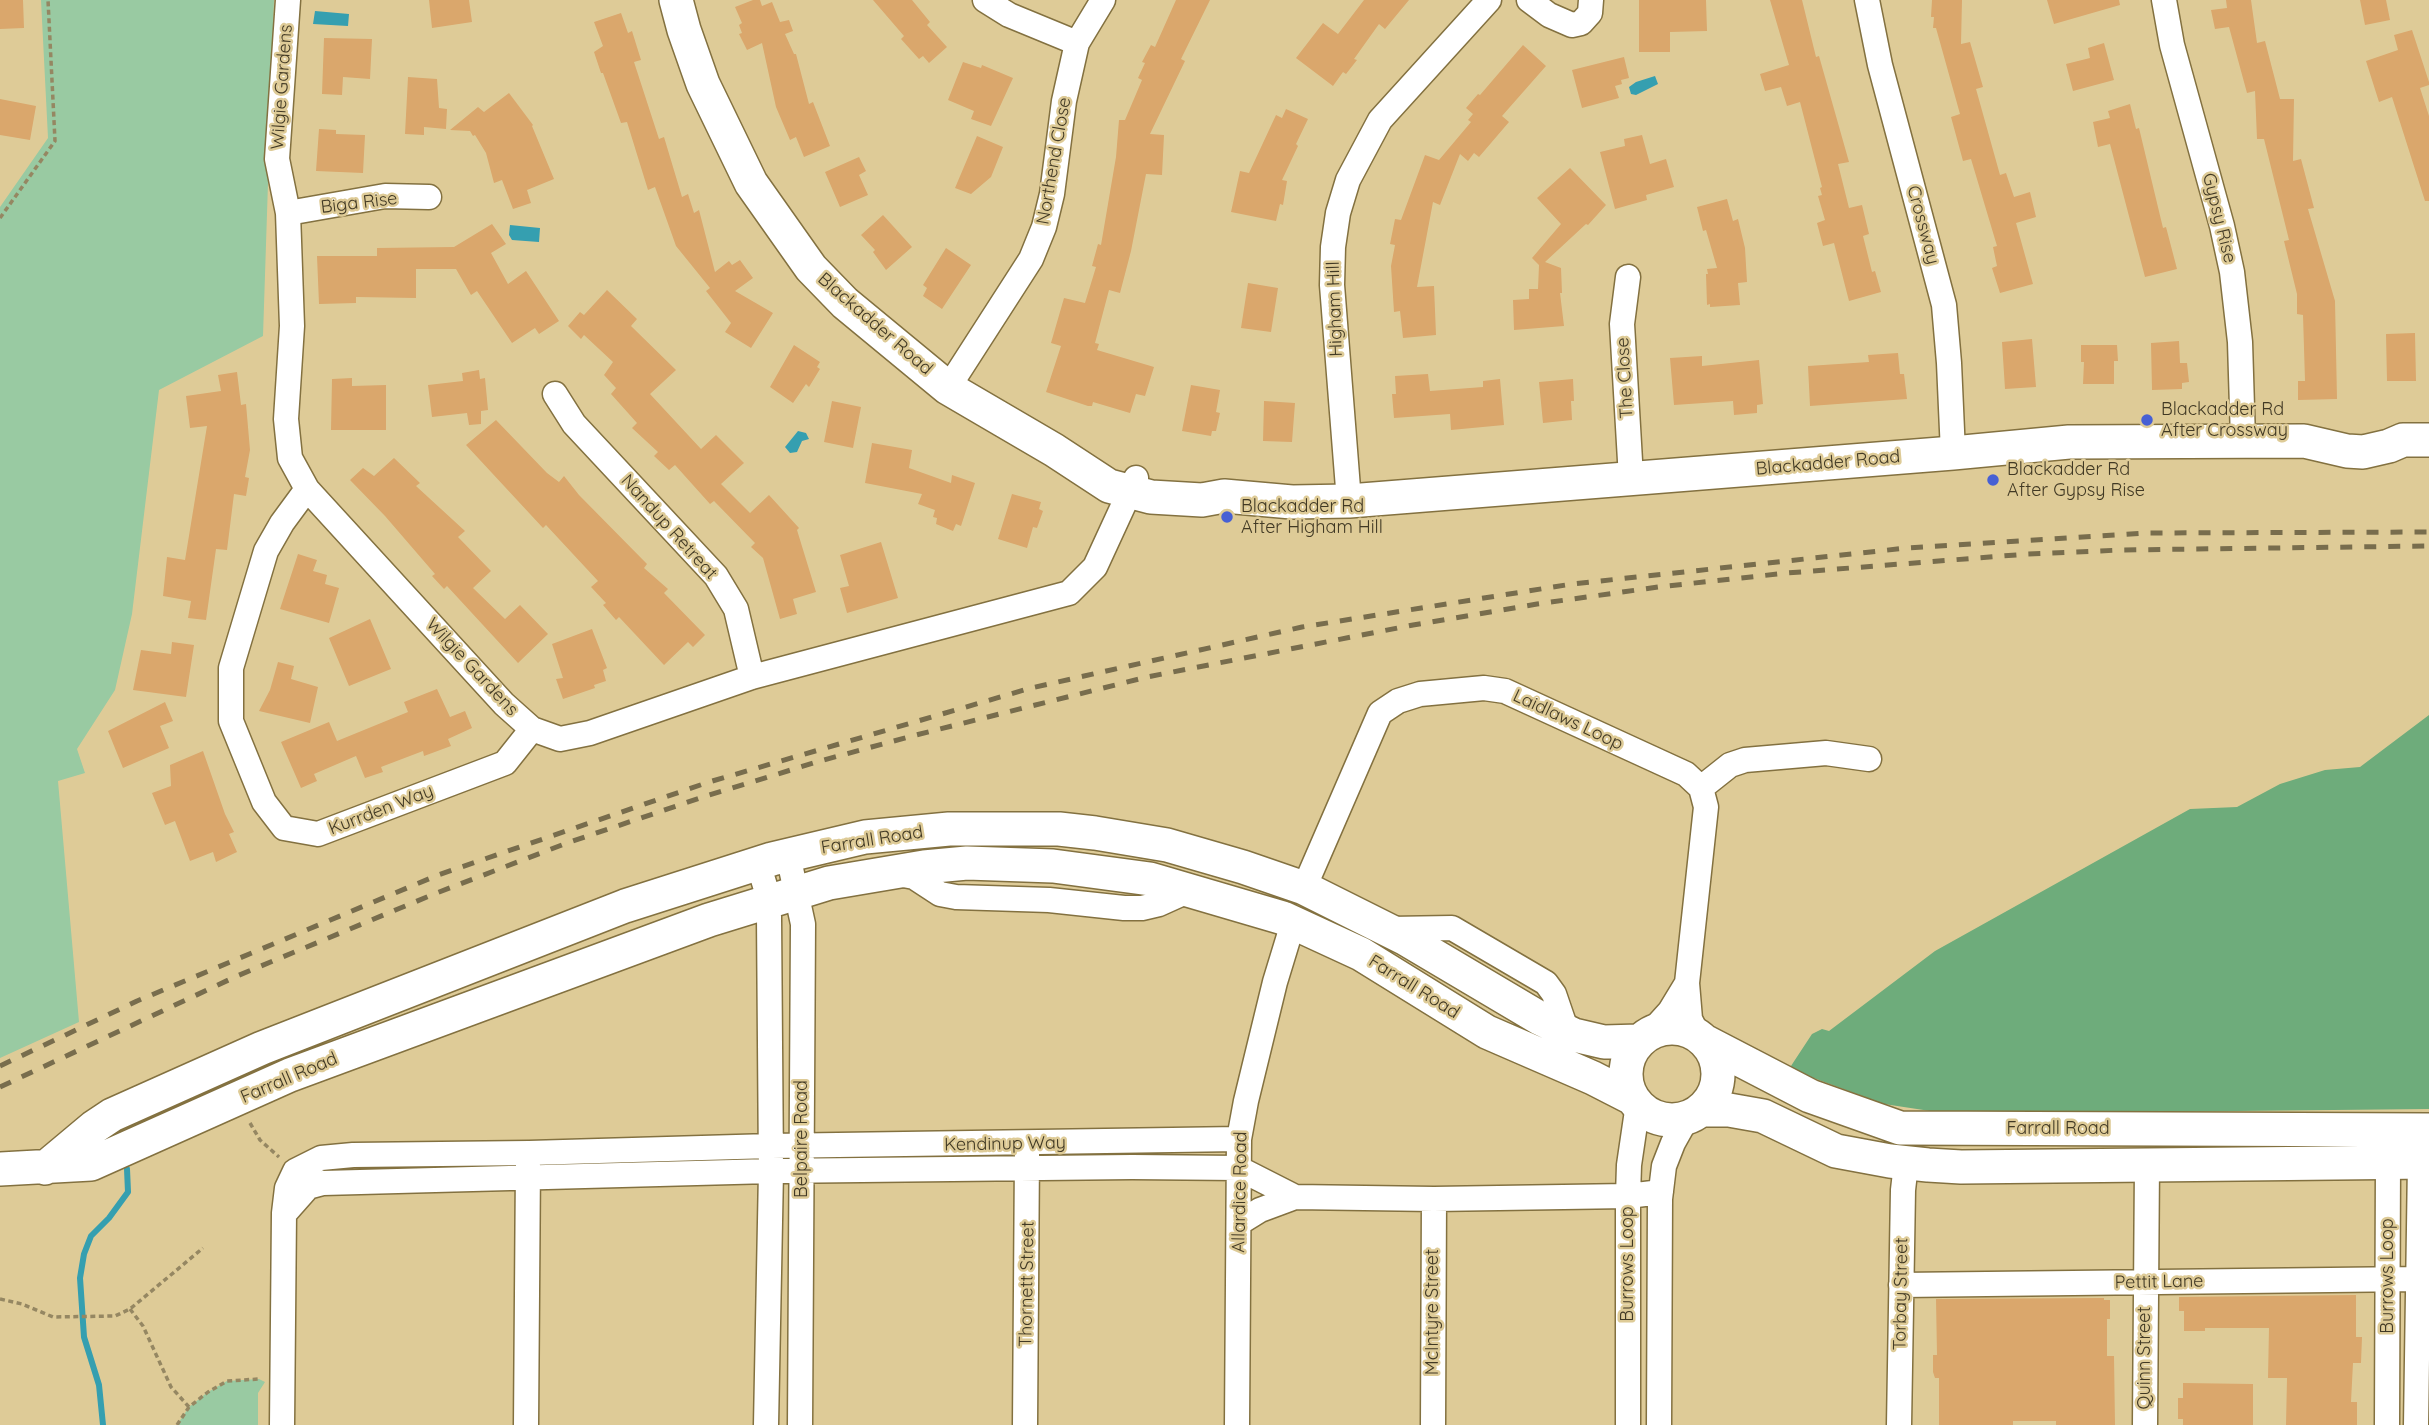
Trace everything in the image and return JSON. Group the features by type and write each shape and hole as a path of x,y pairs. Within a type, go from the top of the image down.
{"main road":[{"name":"Blackadder Road","path":"676,0 703,84 751,183 811,268 845,303 948,388 1054,450 1081,453 1133,485 1205,486 1224,496 1292,502 1349,501 2070,442 2304,441 2363,452 2403,440 2429,440"},
{"name":"Farrall Road","path":"45,1168 94,1127 113,1115 262,1048 625,906 773,859 865,837 949,829 1059,829 1167,845 1304,888 1386,929 1567,1032 1604,1042 1645,1037"},
{"name":"Farrall Road","path":"0,1169 45,1168 100,1161 290,1075 709,920 829,883 967,863 1052,866 1150,879 1293,923 1361,954 1487,1032 1593,1078 1635,1101"},
{"name":"Farrall Road","path":"368,1007 373,1021 377,1024 388,1023 492,986 533,985"},
{"path":"1665,1028 1680,1028 1703,1040 1714,1054 1718,1084 1712,1098 1694,1114 1672,1121 1656,1118 1635,1101 1626,1083 1626,1067 1630,1053 1645,1037 1665,1028"},
{"name":"Farrall Road","path":"1703,1040 1810,1096 1900,1128 2412,1130"},
{"name":"Farrall Road","path":"1694,1114 1729,1110 1763,1116 1836,1151 1906,1164 1961,1167 2412,1162"}],"street":[{"name":"Wilgie Gardens","path":"289,0 277,159 288,213 292,326 286,419 290,458 307,489 504,704 531,729 560,739 590,733 752,677 1069,593 1095,567 1133,485"},
{"path":"985,0 1009,15 1077,43"},
{"name":"Northend Close","path":"948,388 1031,259 1044,227 1077,43 1103,0"},
{"name":"Higham Hill","path":"1349,501 1332,285 1333,247 1338,214 1348,180 1380,120 1489,0"},
{"path":"1529,0 1549,15 1572,25 1581,23 1590,13 1591,0"},
{"name":"Crossway","path":"1867,0 1880,65 1944,305 1953,453"},
{"name":"Gypsy Rise","path":"2164,0 2172,45 2232,272 2240,342 2243,440"},
{"name":"Biga Rise","path":"288,213 385,196 429,197"},
{"name":"The Close","path":"1628,277 1622,324 1631,478"},
{"name":"Nandup Retreat","path":"555,394 574,424 716,576 736,609 752,677"},
{"name":"Kurrden Way","path":"307,489 266,551 231,668 232,721 264,802 284,828 318,834 505,763 531,729"},
{"name":"Laidlaws Loop","path":"1304,888 1381,713 1398,701 1420,694 1484,688 1505,691 1686,775 1701,788"},
{"path":"1703,1040 1690,1019 1687,983 1706,807 1701,788 1730,765 1745,760 1826,753 1869,759"},
{"name":"Belpaire Road","path":"766,1425 771,1146 782,897 773,859"},
{"name":"Belpaire Road","path":"782,897 803,924 800,1425"},
{"name":"Allardice Road","path":"1237,1425 1239,1139 1245,1101 1293,923"},
{"path":"1645,1037 1670,1011 1687,983"},
{"name":"Burrows Loop","path":"1628,1425 1628,1196 1635,1101"},
{"name":"Burrows Loop","path":"1659,1425 1661,1192 1664,1166 1672,1143 1694,1114"},
{"name":"Burrows Loop","path":"2412,1130 2416,1425"},
{"name":"Kendinup Way","path":"528,1166 771,1146 802,1158 910,1157 1027,1144 1239,1139"},
{"path":"1132,1142 1132,1167"},
{"name":"Thornett Street","path":"1025,1425 1027,1144"},
{"path":"282,1425 284,1213 287,1188 295,1171 321,1158 353,1155 528,1166 526,1425"},
{"name":"Kendinup Way","path":"910,1157 1027,1170 1238,1168"},
{"name":"Kendinup Way","path":"528,1166 771,1171 802,1158"},
{"name":"Burrows Loop","path":"2386,1425 2388,1279 2412,1162"},
{"name":"Torbay Street","path":"1899,1425 1903,1190 1906,1164"},
{"name":"Quinn Street","path":"2145,1425 2147,1164"},
{"path":"1238,1168 1295,1197"},
{"path":"1239,1223 1260,1210 1295,1197 1434,1199 1605,1194 1628,1196 1661,1192"},
{"name":"McIntyre Street","path":"1433,1425 1434,1199"},
{"name":"Pettit Lane","path":"1901,1285 2416,1279"},
{"path":"1628,1350 1659,1348"},
{"path":"2387,1399 2416,1400"}],"path":[{"path":"0,218 55,141 48,0"},
{"path":"249,1120 260,1140 286,1163"},
{"path":"0,1298 53,1317 115,1316 130,1310 203,1248"},
{"path":"130,1310 143,1326 171,1387 189,1407"},
{"path":"177,1425 189,1407 227,1381 259,1379 265,1382"}],"green space":[{"path":"41,0 274,0 263,336 159,390 132,614 115,690 77,749 85,773 58,781 79,1022 0,1058 0,207 48,138"},
{"path":"2429,715 2429,1109 1950,1114 1884,1104 1789,1069 1812,1034 1822,1029 1829,1031 1935,951 2190,809 2237,807 2280,784 2325,770 2360,767"},
{"path":"259,1379 265,1382 258,1393 258,1425 177,1425 189,1407 227,1381"}],"water":[{"path":"315,11 349,14 348,26 313,24"},
{"path":"1655,76 1658,84 1636,95 1631,94 1629,87"},
{"path":"510,225 540,228 539,242 512,240 509,235"},
{"path":"798,431 806,433 809,439 802,441 797,452 790,453 785,447"}],"building":[{"path":"0,0 23,0 24,28 0,29"},
{"path":"429,0 469,0 472,22 432,28"},
{"path":"760,0 762,6 772,2 780,22 789,20 793,31 785,34 796,54 809,104 813,102 830,146 804,157 796,137 790,140 776,107 762,43 747,50 739,34 742,33 739,25 742,23 735,7"},
{"path":"873,0 912,0 930,22 927,25 947,47 929,63 923,56 919,59 901,39 904,36"},
{"path":"1176,0 1210,0 1181,59 1185,61 1150,134 1164,135 1162,175 1146,174 1120,293 1109,290 1095,343 1099,344 1097,350 1154,367 1145,396 1136,394 1130,413 1093,402 1092,406 1088,406 1046,392 1061,346 1051,343 1064,298 1085,303 1096,267 1092,266 1098,244 1101,245 1116,157 1119,120 1125,120 1142,80 1138,78 1145,63 1142,62 1151,45 1155,47"},
{"path":"1364,0 1409,0 1385,29 1379,24 1354,59 1357,60 1346,74 1343,72 1333,86 1296,58 1323,23 1338,34"},
{"path":"1639,0 1706,0 1707,31 1670,32 1670,52 1639,52"},
{"path":"1770,0 1802,0 1816,57 1819,56 1849,162 1838,164 1849,208 1862,205 1869,234 1863,236 1872,272 1875,271 1881,292 1849,301 1834,243 1823,246 1817,223 1825,220 1818,196 1822,195 1822,187 1800,102 1787,106 1781,87 1765,91 1760,74 1789,65"},
{"path":"1932,0 1962,0 1961,44 1970,42 1983,87 1976,89 2000,175 2006,173 2014,197 2030,192 2036,217 2016,223 2033,284 2000,293 1992,268 1997,266 1993,247 1997,246 1971,159 1963,161 1951,117 1960,114 1936,28 1933,28"},
{"path":"2047,0 2119,0 2120,5 2054,24"},
{"path":"2226,0 2251,0 2257,43 2265,41 2280,99 2294,99 2293,161 2301,159 2314,208 2308,209 2335,301 2337,399 2298,400 2298,381 2305,381 2303,315 2297,314 2297,294 2284,241 2289,240 2264,139 2257,139 2255,91 2247,93 2229,27 2215,29 2211,10 2227,8"},
{"path":"2360,0 2386,0 2390,20 2365,25"},
{"path":"621,13 628,33 632,31 641,60 634,62 659,139 664,137 682,197 688,194 694,213 699,210 715,272 729,261 732,265 740,260 753,278 735,291 773,313 751,348 725,332 731,323 706,291 710,288 676,246 655,187 648,190 627,122 621,123 601,73 594,52 603,46 594,22"},
{"path":"2412,30 2429,82 2429,85 2420,88 2429,116 2429,201 2425,201 2392,97 2379,102 2366,61 2398,50 2394,35"},
{"path":"324,38 372,39 370,79 343,77 342,95 322,94"},
{"path":"2104,43 2114,80 2073,91 2066,64 2090,58 2088,48"},
{"path":"1523,45 1546,66 1502,116 1509,122 1479,157 1474,153 1468,161 1460,154 1440,205 1433,202 1417,287 1434,286 1436,335 1403,338 1400,311 1394,312 1391,266 1395,245 1390,244 1395,219 1401,220 1425,155 1439,160 1471,122 1468,120 1473,114 1466,108"},
{"path":"1624,57 1629,78 1621,80 1622,84 1615,86 1619,98 1582,108 1572,70"},
{"path":"963,62 981,68 982,65 1013,78 991,126 971,119 974,111 948,100"},
{"path":"408,77 437,79 439,108 447,109 446,129 424,127 424,135 405,134"},
{"path":"509,93 533,125 554,179 527,190 531,203 513,209 502,180 494,183 486,153 475,135 470,131 450,130 478,107 484,112"},
{"path":"0,99 36,106 30,140 0,135"},
{"path":"2130,104 2136,129 2139,128 2163,228 2166,227 2177,269 2145,277 2110,144 2098,147 2093,122 2110,118 2108,111"},
{"path":"1286,109 1308,119 1282,180 1287,181 1283,205 1280,204 1276,221 1231,212 1240,171 1249,173 1276,115 1282,118"},
{"path":"319,129 336,130 336,134 365,135 363,173 316,171"},
{"path":"1642,135 1650,164 1666,159 1674,187 1646,195 1647,200 1615,209 1600,152 1625,146 1624,139"},
{"path":"977,136 1003,147 991,177 971,194 955,188"},
{"path":"859,157 866,171 859,175 868,195 840,207 825,172"},
{"path":"1570,168 1606,205 1588,225 1545,262 1561,268 1560,293 1564,326 1514,330 1513,300 1529,299 1529,289 1538,289 1539,265 1532,258 1561,224 1537,198"},
{"path":"1727,199 1733,221 1738,219 1745,248 1747,282 1738,283 1740,305 1710,307 1710,304 1707,305 1706,274 1707,269 1717,268 1697,207"},
{"path":"883,215 912,247 886,270 873,252 875,250 861,235"},
{"path":"492,224 506,244 491,253 508,284 526,271 559,321 539,334 535,328 512,343 477,291 471,295 456,269 416,269 416,298 356,297 356,303 319,304 317,256 377,256 377,248 454,247"},
{"path":"946,248 971,265 942,309 923,296 927,288 923,285"},
{"path":"1248,283 1278,288 1271,332 1241,328"},
{"path":"607,290 637,319 631,326 676,370 650,394 701,449 716,435 744,463 721,484 750,513 769,495 799,528 797,530 816,592 793,599 797,614 780,619 763,558 751,547 755,543 714,501 710,504 675,465 669,470 654,456 658,452 632,428 637,423 611,394 616,388 604,375 613,362 584,335 581,339 568,326 580,312 584,315"},
{"path":"2415,333 2416,381 2387,381 2386,334"},
{"path":"2032,339 2036,387 2005,389 2002,342"},
{"path":"2179,341 2180,363 2187,363 2189,382 2182,383 2182,389 2152,390 2151,343"},
{"path":"794,345 820,362 817,367 820,369 809,387 806,384 793,403 770,387"},
{"path":"2081,345 2117,345 2118,361 2114,361 2114,384 2083,384 2084,362 2081,362"},
{"path":"1898,353 1907,399 1810,406 1808,366 1869,362 1868,355"},
{"path":"1702,356 1702,366 1759,360 1763,404 1757,405 1757,413 1734,415 1733,401 1674,405 1670,358"},
{"path":"479,370 480,379 485,378 488,410 481,411 481,424 469,425 467,413 432,417 428,385 463,381 462,373"},
{"path":"237,372 241,405 246,404 250,450 245,477 249,478 246,496 234,494 227,550 216,549 206,620 188,618 191,601 163,596 167,557 185,560 207,426 190,428 186,396 221,391 218,375"},
{"path":"1428,374 1430,391 1483,387 1483,381 1500,379 1504,425 1451,430 1450,414 1394,418 1392,394 1396,394 1395,376"},
{"path":"352,378 352,386 386,385 386,430 331,430 332,379"},
{"path":"1573,379 1572,420 1543,423 1539,382"},
{"path":"1191,385 1220,390 1216,412 1220,413 1216,431 1212,431 1211,436 1182,431"},
{"path":"832,401 861,407 853,448 824,442"},
{"path":"1264,401 1295,403 1292,442 1263,441"},
{"path":"496,420 547,473 559,482 564,476 579,495 647,564 644,568 668,589 664,593 705,635 693,647 688,642 664,665 619,617 616,620 603,605 606,603 591,587 598,581 546,525 543,528 466,445"},
{"path":"872,443 912,450 909,468 951,483 952,475 975,483 961,526 956,524 953,531 936,524 937,518 933,517 935,510 918,504 922,494 865,483"},
{"path":"394,458 420,483 416,486 465,531 458,537 491,571 473,588 505,619 520,605 548,634 518,663 447,586 444,589 432,576 435,574 350,480 363,468 374,476"},
{"path":"1012,494 1041,502 1039,509 1043,511 1037,528 1033,527 1027,548 998,539"},
{"path":"881,542 898,598 847,613 840,588 849,586 840,555"},
{"path":"298,554 317,560 313,571 327,575 325,584 339,588 329,623 280,609"},
{"path":"370,619 391,669 349,686 329,638"},
{"path":"592,629 607,668 603,670 606,681 594,685 595,688 563,699 556,679 563,678 552,644"},
{"path":"172,642 194,645 186,697 133,690 141,650 171,654"},
{"path":"278,662 294,666 291,679 318,687 310,723 259,711 270,690"},
{"path":"437,689 450,717 465,711 472,728 448,739 451,746 424,756 423,751 381,767 383,772 365,778 356,756 314,774 317,781 301,788 281,742 329,722 337,741 408,712 404,702"},
{"path":"165,702 173,721 160,726 169,748 123,768 108,731"},
{"path":"203,751 234,832 229,834 237,852 216,862 213,852 190,861 175,821 165,825 152,793 171,786 170,765"},
{"path":"2356,1295 2356,1337 2362,1337 2361,1363 2353,1363 2351,1402 2357,1402 2357,1425 2286,1425 2287,1378 2268,1378 2269,1328 2205,1328 2205,1331 2184,1331 2184,1311 2179,1311 2179,1297"},
{"path":"1936,1299 2110,1300 2107,1356 2114,1356 2115,1425 2056,1425 2056,1421 2013,1421 2013,1425 1939,1425 1939,1378 1935,1378 1933,1372 1933,1355 1937,1355"},
{"path":"2183,1383 2253,1384 2253,1425 2183,1425 2183,1419 2178,1419 2178,1398 2183,1398"}],"waterway":[{"path":"103,1425 99,1385 84,1337 80,1278 84,1254 91,1236 109,1218 128,1192 127,1169"}],"railway":[{"path":"0,1066 137,1001 438,875 709,782 1031,688 1302,627 1572,584 1907,548 2146,533 2429,532"},
{"path":"0,1087 237,976 434,894 567,843 820,761 1147,677 1413,625 1537,604 1787,573 2028,554 2121,550 2429,546"}],"place":[{"name":"Blackadder Rd After Crossway","path":"2147,420"},
{"name":"Blackadder Rd After Gypsy Rise","path":"1993,480"},
{"name":"Blackadder Rd After Higham Hill","path":"1227,517"}]}
